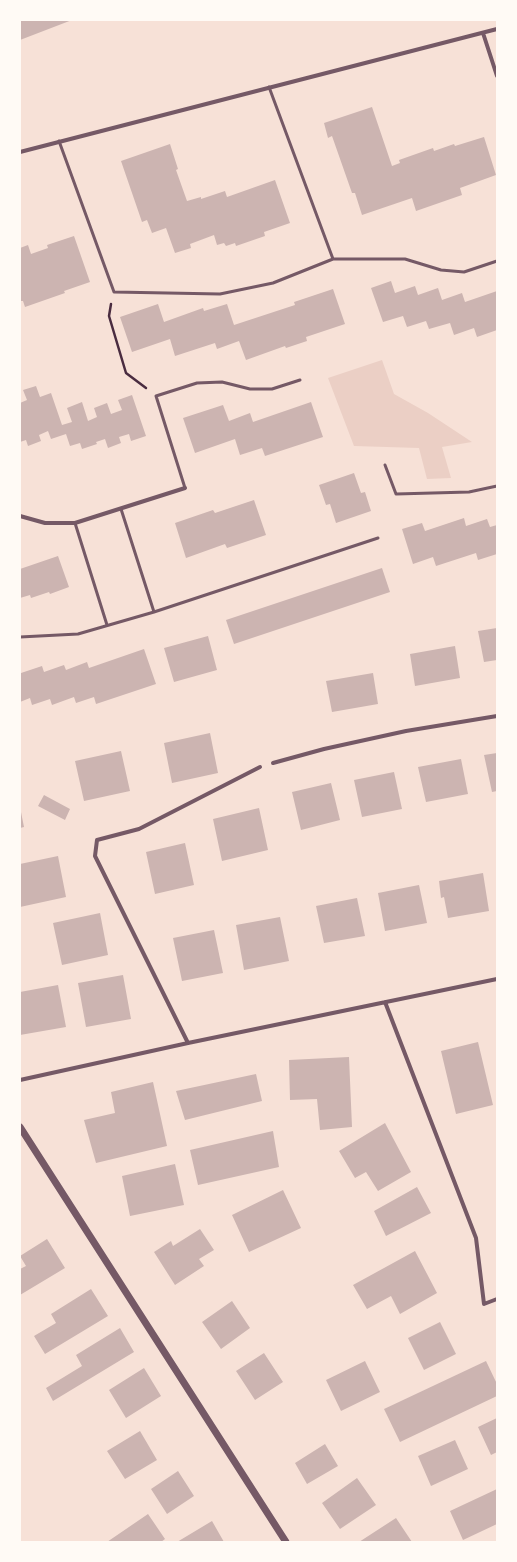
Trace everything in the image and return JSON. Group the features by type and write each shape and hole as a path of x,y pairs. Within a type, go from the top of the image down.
{"street":[{"path":"20,152 59,140 497,29"},
{"path":"483,32 497,76"},
{"path":"20,516 45,523 75,523 185,488"},
{"path":"273,762 324,748 406,731 497,716"},
{"path":"188,1043 95,856 97,840 140,829 260,767"},
{"path":"20,1080 188,1043 497,979"},
{"path":"385,1002 476,1238 484,1304 497,1299"},
{"path":"20,1127 286,1542"}],"lane":[{"path":"269,87 333,259"},
{"path":"59,140 114,292 220,294 273,283 333,259 404,259 441,270 464,272 497,261"},
{"path":"185,488 156,396 197,383 222,382 250,389 272,389 300,380"},
{"path":"386,465 396,494 469,492 497,486"},
{"path":"121,509 154,612"},
{"path":"75,523 107,625"},
{"path":"20,637 78,634 154,612 378,538"}],"path":[{"path":"114,292 109,316 126,373 156,396"}],"shaded area":[{"path":"382,360 394,394 428,413 472,442 442,447 451,478 427,479 419,448 354,446 328,378"}],"building":[{"path":"20,20 72,20 20,40"},
{"path":"372,107 392,166 400,163 399,160 433,148 434,151 454,144 455,146 484,137 496,175 460,188 462,195 416,211 412,198 362,215 355,193 352,193 332,136 328,138 324,123"},
{"path":"170,144 178,169 176,170 187,201 201,197 201,199 225,191 227,197 275,180 290,223 264,232 265,236 236,246 235,243 226,246 224,243 217,245 214,235 190,244 191,248 175,253 166,228 152,233 147,220 142,222 121,161"},
{"path":"74,236 90,282 64,291 65,293 25,307 23,301 20,301 20,248 28,245 31,254 48,248 47,245"},
{"path":"391,281 395,293 415,286 418,295 438,288 442,300 462,293 465,302 497,291 497,330 477,337 474,328 454,335 450,323 429,329 426,321 407,327 403,316 383,322 371,288"},
{"path":"333,289 345,324 306,337 307,341 286,348 285,346 246,360 239,341 217,349 215,343 175,356 170,339 132,352 120,317 158,304 164,322 203,308 204,311 227,304 234,325 295,305 294,302"},
{"path":"36,386 40,397 51,393 62,425 72,422 67,408 82,402 88,421 97,417 94,408 107,403 111,414 122,410 118,400 132,395 146,436 131,441 129,434 119,437 121,443 108,448 105,439 96,442 97,444 82,449 80,443 70,446 66,434 51,439 48,431 39,435 41,441 28,446 26,440 20,442 20,403 27,400 23,390"},
{"path":"311,402 323,437 265,456 262,448 240,455 235,439 195,453 183,418 223,405 229,421 250,413 253,422"},
{"path":"354,473 361,493 365,492 371,511 336,523 330,504 326,505 319,485"},
{"path":"254,500 266,535 227,548 225,544 186,558 175,523 213,510 215,513"},
{"path":"464,518 466,526 487,519 490,527 497,525 497,554 478,560 476,553 436,566 433,557 413,564 402,529 422,523 425,531"},
{"path":"58,556 69,587 50,594 49,592 31,598 30,595 20,598 20,569"},
{"path":"382,568 390,592 234,644 226,620"},
{"path":"497,628 497,660 484,662 478,631"},
{"path":"208,636 217,670 174,682 164,648"},
{"path":"455,646 460,678 415,686 410,654"},
{"path":"144,649 156,684 96,704 94,697 76,703 74,697 52,705 50,699 32,705 30,698 20,702 20,669 21,673 42,666 44,672 64,665 66,670 87,662 89,668"},
{"path":"373,673 378,704 332,712 326,681"},
{"path":"210,733 218,773 172,783 164,743"},
{"path":"121,751 130,791 84,801 75,761"},
{"path":"497,753 497,791 492,792 484,755"},
{"path":"461,759 468,794 426,802 418,767"},
{"path":"394,772 402,809 362,817 354,780"},
{"path":"331,783 340,820 301,830 292,792"},
{"path":"44,795 70,809 65,820 38,806"},
{"path":"20,807 24,827 20,828"},
{"path":"259,808 268,850 222,861 213,819"},
{"path":"185,843 194,885 155,894 146,852"},
{"path":"58,856 66,897 20,907 20,864"},
{"path":"483,873 489,911 448,918 444,897 441,898 439,881"},
{"path":"419,885 427,923 385,931 378,893"},
{"path":"357,898 365,936 324,943 316,906"},
{"path":"100,913 108,955 62,965 53,923"},
{"path":"280,917 289,961 244,970 236,925"},
{"path":"214,930 223,973 182,981 173,938"},
{"path":"123,975 131,1019 86,1027 78,983"},
{"path":"58,985 66,1027 20,1035 20,992"},
{"path":"478,1042 493,1105 456,1114 441,1051"},
{"path":"349,1057 352,1127 320,1130 317,1099 290,1100 289,1060"},
{"path":"256,1074 262,1101 185,1120 176,1091"},
{"path":"153,1082 167,1146 96,1163 84,1120 115,1113 111,1092"},
{"path":"385,1123 411,1172 378,1191 366,1172 355,1178 339,1151"},
{"path":"273,1131 279,1167 198,1185 190,1150"},
{"path":"175,1164 184,1205 130,1216 122,1176"},
{"path":"417,1187 431,1213 386,1236 374,1211"},
{"path":"283,1190 301,1228 249,1252 232,1215"},
{"path":"200,1229 214,1250 199,1259 204,1266 175,1285 154,1252 171,1241 173,1246"},
{"path":"47,1239 65,1268 20,1295 20,1269 26,1266 20,1256"},
{"path":"415,1251 437,1293 400,1314 391,1296 367,1309 353,1285"},
{"path":"91,1289 108,1316 45,1354 34,1336 56,1323 51,1314"},
{"path":"232,1301 250,1328 221,1349 202,1322"},
{"path":"440,1322 456,1354 424,1370 408,1338"},
{"path":"120,1328 134,1352 53,1401 46,1388 82,1366 76,1355"},
{"path":"264,1353 283,1382 255,1400 236,1371"},
{"path":"365,1361 380,1392 341,1411 326,1380"},
{"path":"486,1361 497,1384 497,1396 400,1442 384,1409"},
{"path":"144,1368 161,1396 126,1418 109,1390"},
{"path":"497,1418 497,1452 491,1455 478,1427"},
{"path":"140,1431 157,1460 125,1479 107,1451"},
{"path":"455,1440 468,1469 431,1486 418,1456"},
{"path":"325,1444 338,1466 307,1484 295,1463"},
{"path":"178,1471 194,1496 167,1514 151,1489"},
{"path":"357,1478 376,1505 340,1529 322,1503"},
{"path":"497,1489 497,1524 463,1540 450,1511"},
{"path":"148,1514 165,1539 161,1542 107,1542"},
{"path":"396,1518 412,1542 359,1542"},
{"path":"212,1521 224,1542 177,1542"}]}
